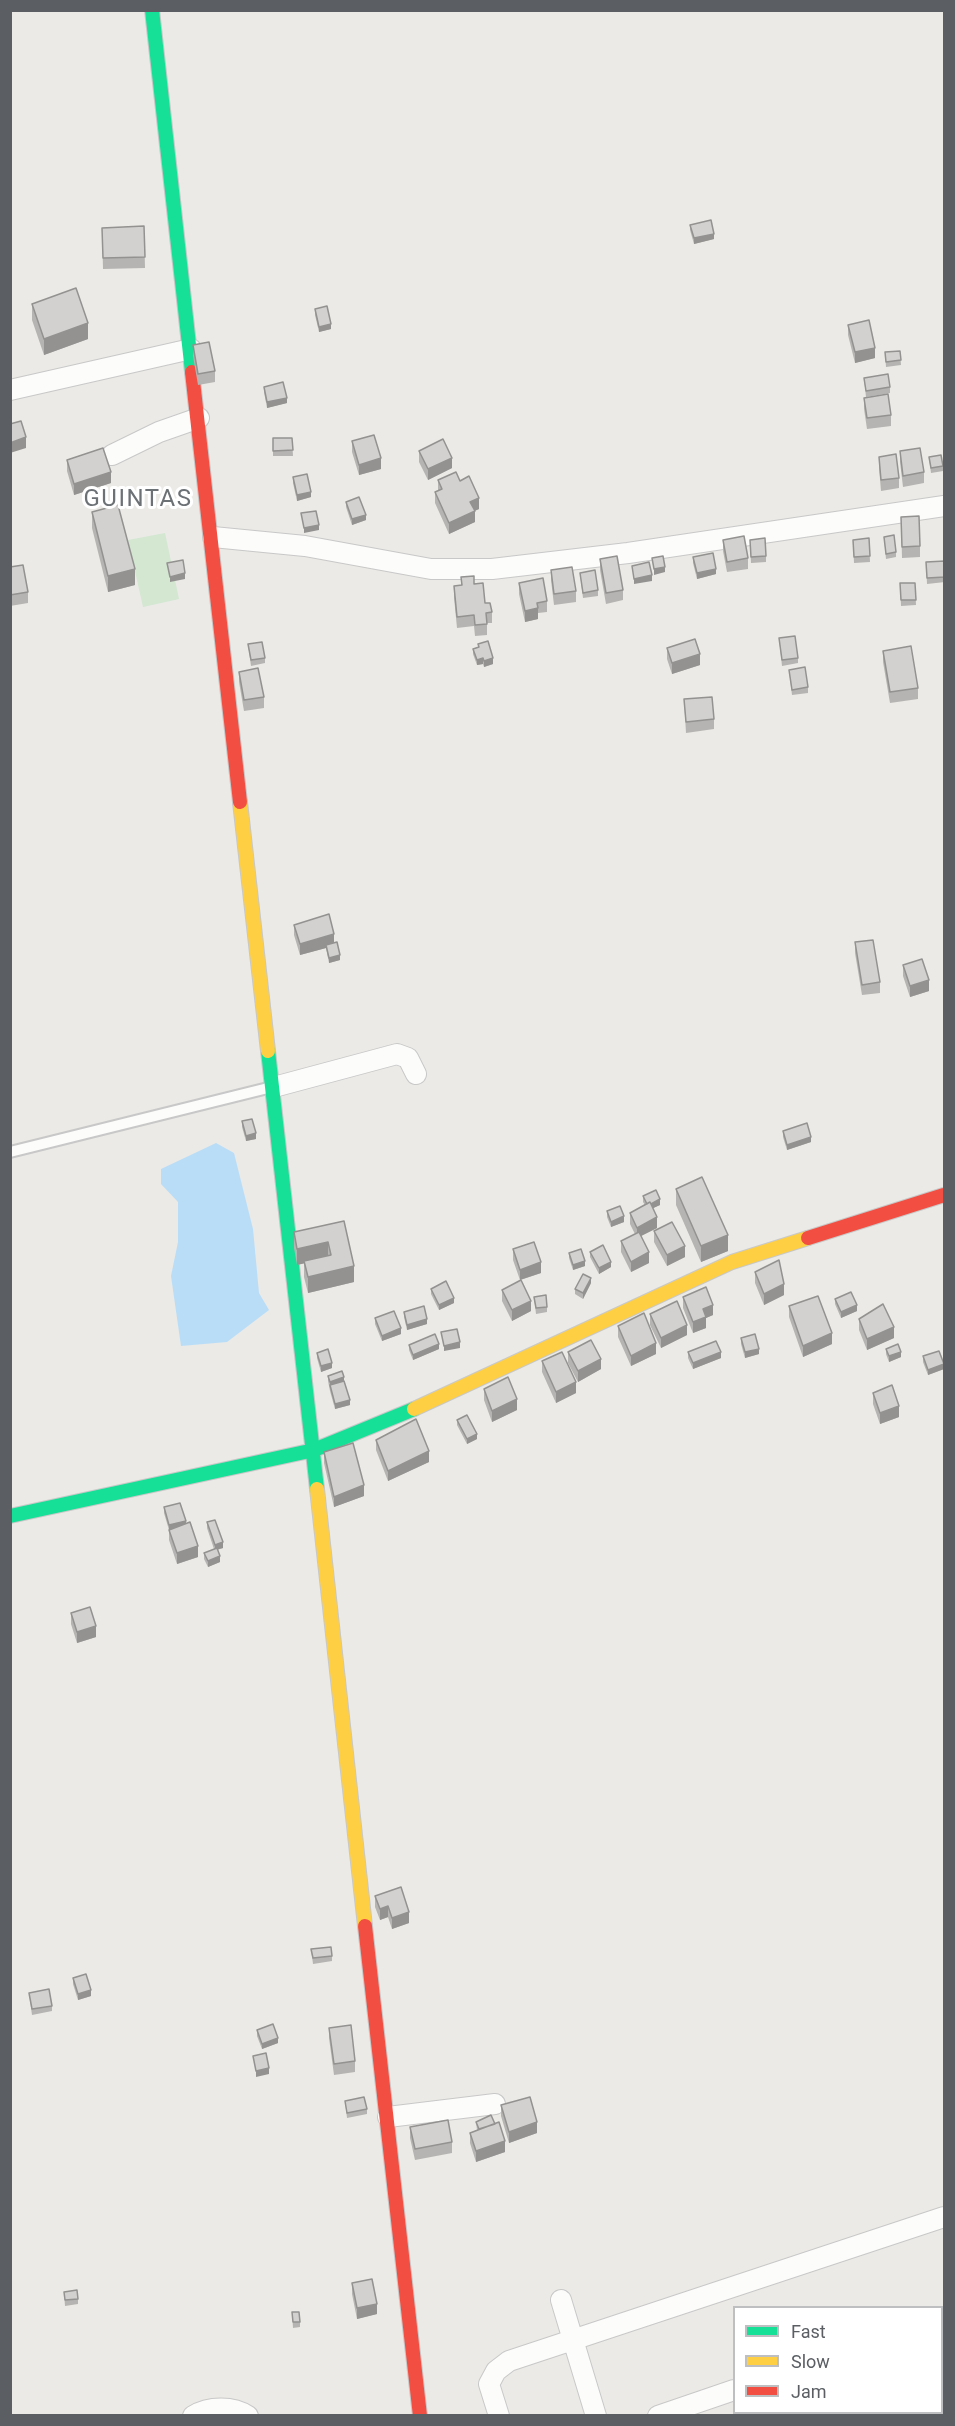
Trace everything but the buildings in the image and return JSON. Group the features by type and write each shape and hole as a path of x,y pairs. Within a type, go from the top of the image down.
{"street":[{"path":"152,10 213,537 420,2415"},
{"path":"10,390 191,349"},
{"path":"112,455 159,432 199,418"},
{"path":"213,537 305,546 431,569 492,569 628,553 945,506"},
{"path":"274,1087 397,1054 408,1058 416,1074"},
{"path":"10,1516 314,1450 452,1393 732,1262 945,1195"},
{"path":"388,2117 495,2104"},
{"path":"499,2415 489,2385 496,2371 509,2361 573,2342 945,2217"},
{"path":"561,2300 596,2415"},
{"path":"658,2415 733,2391"},
{"path":"193,2415 228,2408 248,2415"}],"lane":[{"path":"10,1152 274,1087"}],"green space":[{"path":"165,533 179,599 143,607 128,540"}],"water":[{"path":"216,1143 234,1153 253,1229 259,1293 269,1310 227,1342 181,1346 171,1276 178,1242 178,1202 161,1184 161,1169"}],"traffic: fast":[{"path":"152,10 192,372"},
{"path":"268,1051 317,1489"},
{"path":"10,1516 314,1450 414,1409"}],"traffic: slow":[{"path":"240,802 268,1051"},
{"path":"414,1409 732,1262 808,1238"},
{"path":"317,1489 365,1926"}],"traffic: jam":[{"path":"192,372 240,802"},
{"path":"808,1238 944,1195"},
{"path":"365,1926 420,2416"}],"district":[{"name":"GUINTAS","path":"138,500"}]}
